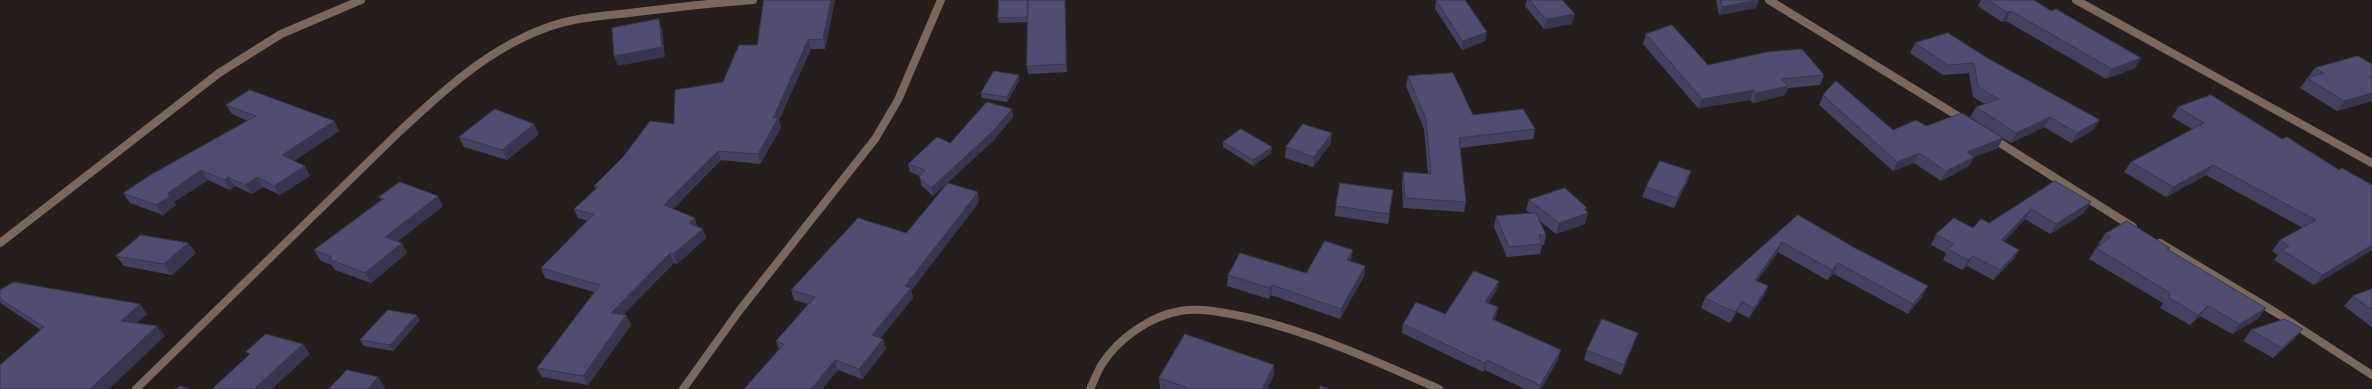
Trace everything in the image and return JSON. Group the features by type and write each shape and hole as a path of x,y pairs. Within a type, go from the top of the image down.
{"street":[{"path":"0,244 153,122 254,50 299,25 361,0"},
{"path":"136,389 289,236 393,137 433,101 492,56 520,38 568,22 708,2 753,0"},
{"path":"683,389 739,311 876,139 898,100 940,0"},
{"path":"1769,0 1804,24 1897,77 1970,124"},
{"path":"2076,0 2372,163"},
{"path":"1984,132 2138,230"},
{"path":"2151,238 2275,312 2372,375"},
{"path":"1090,389 1102,364 1126,337 1155,321 1180,311 1213,310 1275,323 1290,328 1340,346 1438,389"}],"building":[{"path":"764,0 831,0 823,39 808,40 773,118 778,118 758,154 718,151 664,205 695,218 689,223 703,229 673,254 670,253 611,313 626,315 583,376 537,368 600,285 541,268 594,214 574,209 598,187 594,186 623,157 650,121 674,124 675,90 723,82 739,45 757,45"},
{"path":"999,0 1028,0 1028,17 998,18"},
{"path":"1028,0 1065,0 1066,64 1027,66"},
{"path":"1436,0 1465,0 1487,32 1463,41"},
{"path":"1530,0 1562,0 1575,14 1546,19"},
{"path":"1721,0 1756,0 1722,7"},
{"path":"1988,0 2034,0 2051,11 2056,9 2141,58 2112,69 2011,11 2007,12"},
{"path":"659,19 662,47 614,56 612,28"},
{"path":"1672,25 1708,65 1767,52 1802,49 1824,75 1781,79 1788,86 1756,93 1754,90 1702,99 1646,34"},
{"path":"1948,33 1989,59 2100,120 2077,133 2050,117 2016,133 1976,107 1999,99 1978,87 1974,63 1948,65 1915,43"},
{"path":"2358,56 2372,64 2372,76 2370,77 2372,78 2372,93 2344,101 2307,78 2324,73 2315,68"},
{"path":"994,71 1019,75 1007,97 981,93"},
{"path":"1453,73 1473,115 1523,109 1535,129 1459,138 1466,202 1405,198 1403,172 1431,174 1426,119 1408,76"},
{"path":"1836,81 1893,130 1916,120 1926,126 1962,113 2003,138 1967,152 1974,157 1946,171 1919,153 1897,162 1823,95"},
{"path":"250,90 334,121 282,155 305,166 274,186 257,177 245,185 228,177 224,180 201,170 168,193 170,196 156,205 123,193 152,174 256,116 226,105"},
{"path":"2211,95 2282,139 2287,137 2339,170 2342,168 2372,185 2372,245 2322,275 2282,250 2289,246 2280,240 2316,220 2213,165 2173,187 2131,162 2204,123 2178,107"},
{"path":"987,102 1012,109 992,132 931,188 919,177 925,170 908,164 937,137 950,143"},
{"path":"495,109 534,124 502,150 459,137"},
{"path":"1303,124 1332,133 1314,157 1286,147"},
{"path":"1241,129 1272,147 1253,160 1223,142"},
{"path":"1660,161 1691,171 1677,198 1646,187"},
{"path":"2055,181 2091,202 2056,224 2031,209 2001,240 2019,250 2000,270 1973,256 1968,260 1948,249 1954,244 1936,234 1954,218 1973,228 1981,219 1989,223"},
{"path":"400,182 438,196 385,237 402,243 365,273 329,259 332,257 314,250 383,199 379,197"},
{"path":"948,183 978,192 905,286 911,288 872,335 883,339 859,369 835,360 811,389 744,389 784,344 776,341 815,297 791,290 858,218 906,233"},
{"path":"1340,183 1393,190 1389,214 1336,206"},
{"path":"1565,188 1587,208 1584,209 1588,213 1559,223 1529,200"},
{"path":"1536,213 1546,235 1539,235 1542,244 1509,247 1496,216"},
{"path":"1798,215 1855,248 1928,286 1913,304 1838,263 1832,270 1782,242 1755,280 1768,286 1754,308 1742,302 1735,312 1705,298"},
{"path":"2127,221 2170,248 2167,249 2266,308 2240,324 2208,306 2198,315 2168,297 2170,293 2096,248 2111,237 2105,234"},
{"path":"141,235 188,243 164,264 116,256"},
{"path":"1325,241 1353,250 1347,260 1365,266 1341,309 1272,285 1270,288 1228,275 1240,253 1306,273"},
{"path":"1474,271 1499,281 1485,302 1498,307 1492,319 1561,350 1540,385 1487,360 1485,363 1403,324 1416,302 1445,314"},
{"path":"14,282 140,304 121,321 157,326 90,389 0,389 0,365 44,327 0,299 0,290"},
{"path":"2372,289 2372,310 2353,296"},
{"path":"388,310 417,315 390,345 360,340"},
{"path":"1602,319 1638,333 1624,365 1587,350"},
{"path":"2285,319 2303,329 2282,348 2251,330"},
{"path":"266,334 303,344 254,389 212,389 250,354 246,352"},
{"path":"1185,334 1274,365 1262,389 1189,389 1159,378"},
{"path":"347,370 378,377 368,389 329,389"},
{"path":"180,386 189,389 176,389"},
{"path":"1321,386 1328,389 1319,389"}]}
